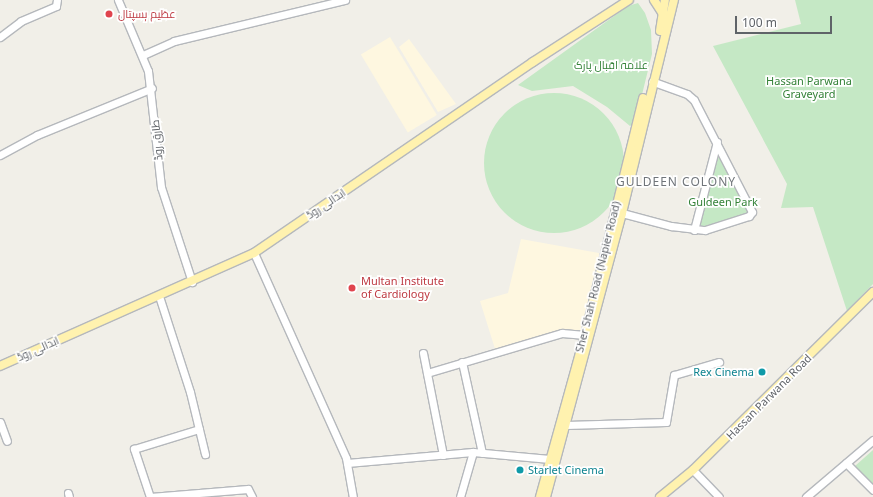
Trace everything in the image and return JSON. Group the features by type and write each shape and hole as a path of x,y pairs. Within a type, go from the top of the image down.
{"main road":[{"name":"ابدالی روڈ","path":"0,366 192,282 254,253 533,62 629,0"},
{"path":"654,0 663,14"},
{"path":"662,33 664,0"},
{"path":"662,33 674,0"},
{"name":"Sher Shah Road (Napier Road)","path":"540,497 627,178 652,81 662,33"},
{"name":"Sher Shah Road (Napier Road)","path":"546,497 622,213 627,178 662,33"},
{"name":"Hassan Parwana Road","path":"660,497 693,470 873,292"}],"street":[{"path":"0,37 21,21 56,6 57,0"},
{"name":"طارق روڈ","path":"118,0 143,55 152,88 161,187 192,282"},
{"path":"143,55 174,40 345,0"},
{"path":"622,213 694,230 704,230 749,216 752,212 717,142 691,96 652,81"},
{"path":"0,155 37,135 152,88"},
{"path":"694,230 717,142"},
{"path":"254,253 347,463 353,497"},
{"path":"159,296 199,429 205,454"},
{"path":"427,373 562,333 585,335"},
{"path":"423,353 443,455"},
{"path":"462,362 482,453"},
{"path":"566,425 666,422 674,375 719,362"},
{"path":"0,422 7,441"},
{"path":"199,429 134,449 150,497 248,489 252,497"},
{"path":"806,497 873,440"},
{"path":"347,463 473,452 550,459"},
{"path":"460,497 473,452"},
{"path":"846,463 873,490"},
{"path":"693,470 719,497"}],"shaded area":[{"path":"390,37 437,115 408,133 361,55"},
{"path":"409,39 456,104 438,112 399,47"},
{"path":"521,239 610,255 588,336 562,333 496,352 480,301 508,293"}],"green space":[{"name":"Hassan Parwana Graveyard","path":"795,0 873,0 873,284 847,311 813,207 781,208 787,184 713,46 801,24"},
{"name":"علامہ اقبال پارک","path":"638,3 645,13 651,30 652,54 635,123 630,126 607,107 573,86 532,91 518,85 628,6"},
{"path":"554,93 574,96 581,99 593,105 608,119 621,143 624,163 621,183 618,190 612,202 598,217 574,230 554,233 534,230 527,227 515,221 500,207 487,183 484,163 487,143 490,136 496,124 510,109 534,96"},
{"name":"Guldeen Park","path":"717,142 751,206 749,216 694,230"},
{"path":"873,450 873,484 855,466"}],"place":[{"name":"عظیم ہسپتال","path":"109,14"},
{"name":"Multan Institute of Cardiology","path":"352,288"},
{"name":"Rex Cinema","path":"762,372"},
{"name":"Starlet Cinema","path":"520,470"}],"district":[{"name":"GULDEEN COLONY","path":"676,182"}]}
